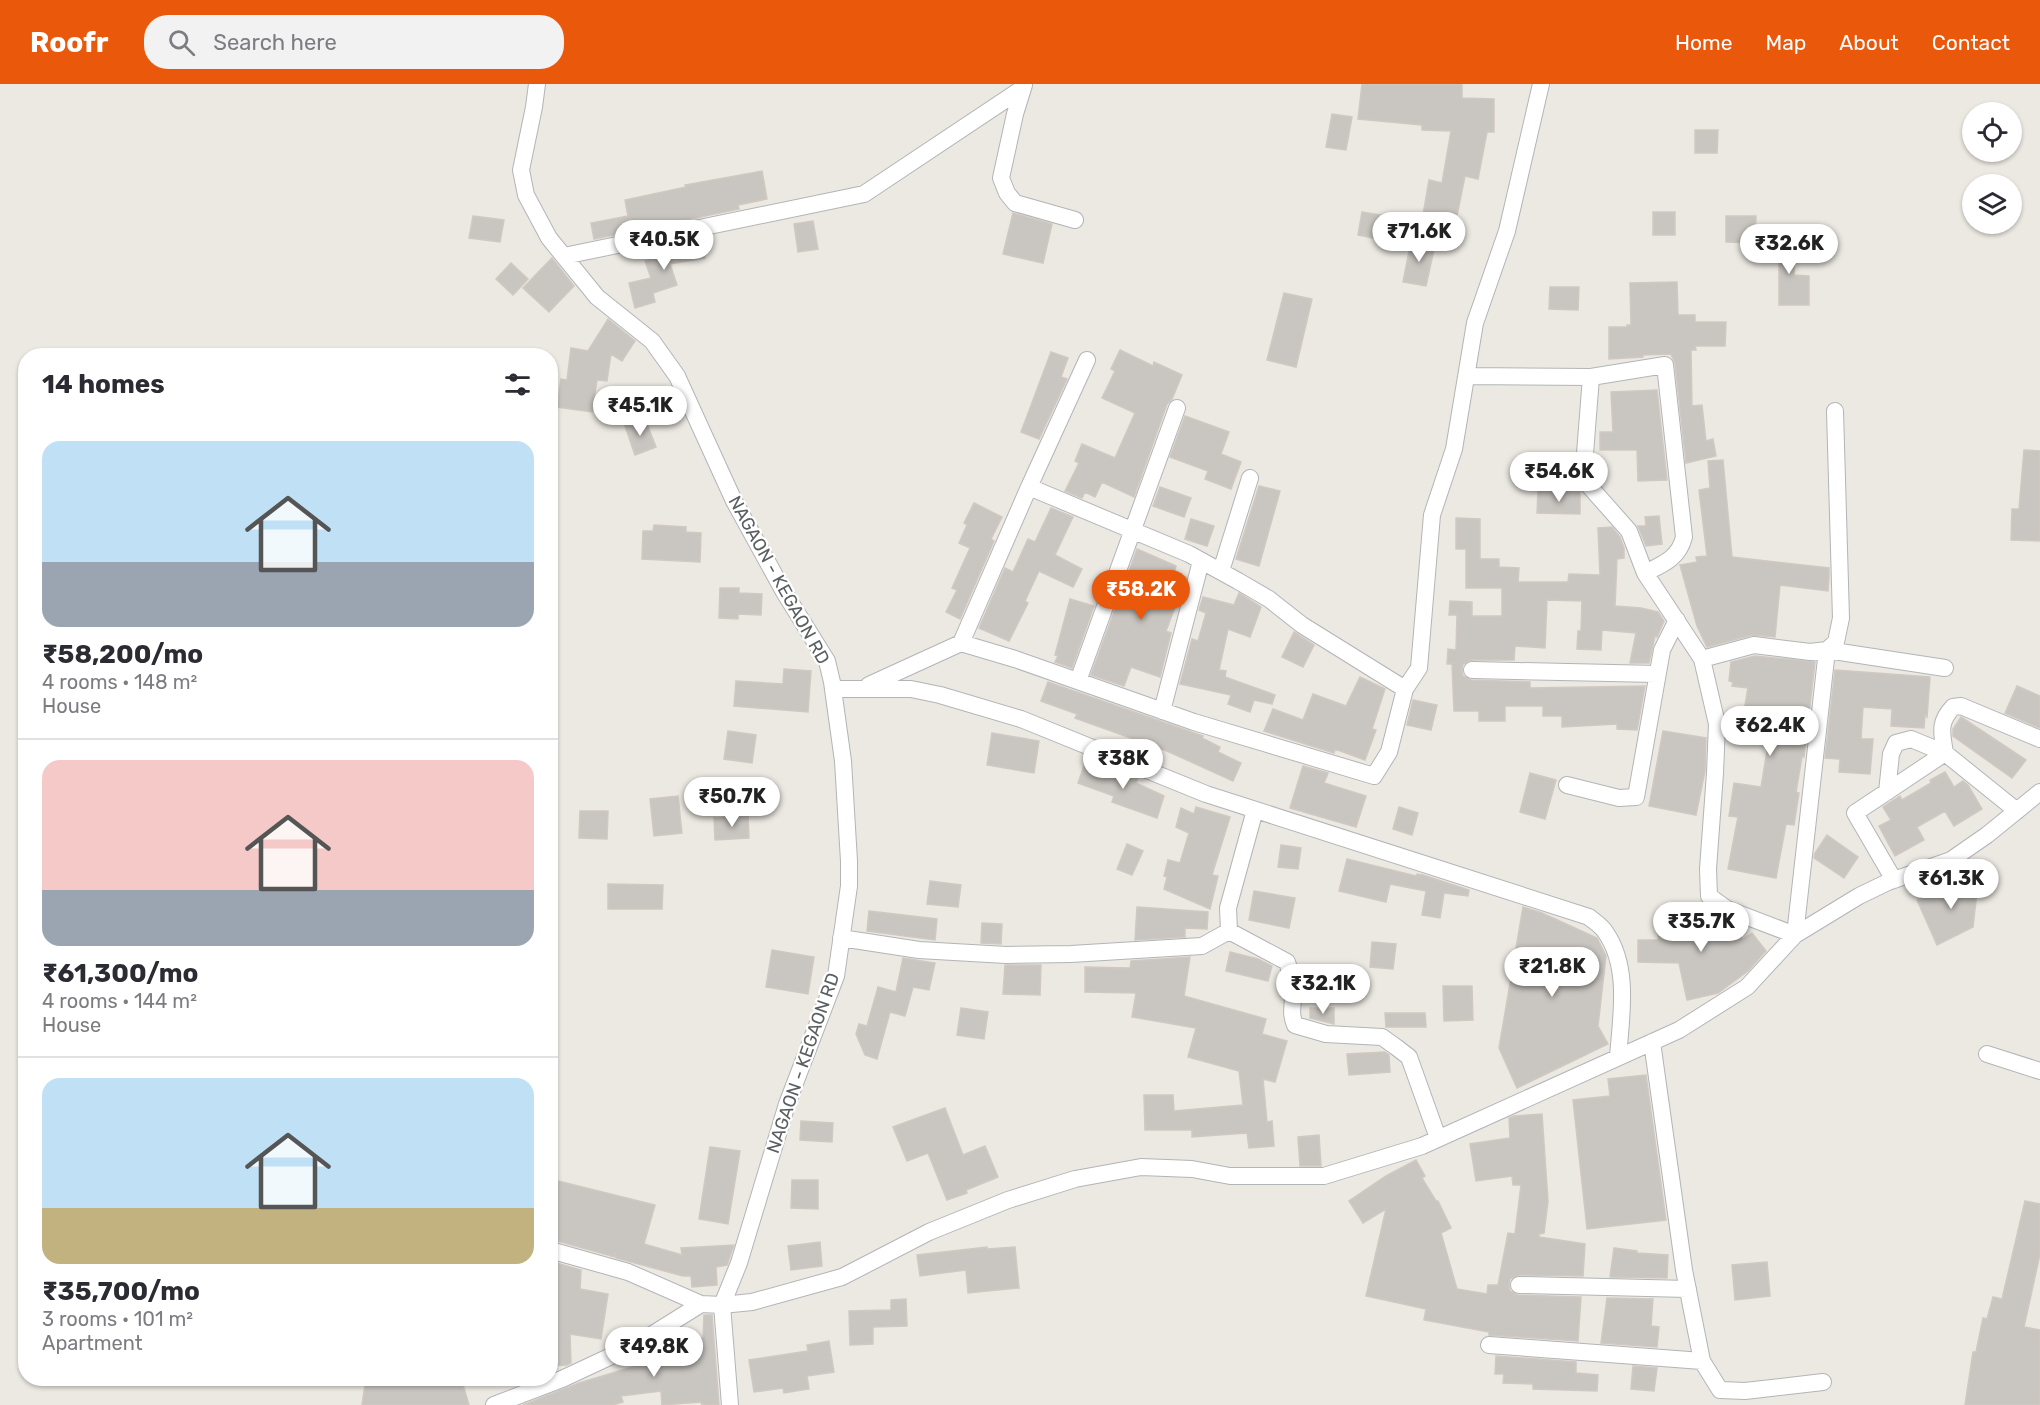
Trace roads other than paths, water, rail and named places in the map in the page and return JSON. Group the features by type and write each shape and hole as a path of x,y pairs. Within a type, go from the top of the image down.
{"street":[{"name":"NAGAON - KEGAON RD","path":"537,84 521,170 526,195 549,238 597,297 652,341 677,376 734,501 784,592 827,661 833,689 843,761 849,861 849,886 836,976 787,1104 739,1263 722,1305"},
{"path":"961,643 1162,711 1374,776 1389,752 1405,689 1419,668 1432,515 1454,449 1475,323 1507,231 1541,84"},
{"path":"564,256 864,194 1023,86"},
{"path":"1023,86 1001,178 1007,193 1015,203 1075,220"},
{"path":"864,688 961,643 1029,487 1088,360"},
{"path":"1467,376 1591,376 1665,365 1684,537 1681,548 1669,561 1645,573"},
{"path":"1591,376 1583,479 1629,531 1645,573 1702,659 1717,724 1708,869 1709,896 1727,909 1795,935"},
{"path":"1078,681 1177,408"},
{"path":"1795,935 1827,650 1836,642 1841,618 1835,411"},
{"path":"1221,571 1250,478"},
{"path":"1029,487 1221,571 1269,599 1302,625 1405,689"},
{"path":"1162,711 1201,561"},
{"path":"1567,785 1619,798 1636,797 1662,650 1677,620"},
{"path":"1702,659 1754,645 1810,652 1827,650 1945,668"},
{"path":"1472,670 1657,674"},
{"path":"833,689 911,689 940,695 1021,719 1206,794 1589,917 1605,931 1614,947 1621,971 1622,1001 1618,1057"},
{"path":"1945,753 1941,728 1946,715 1953,707 1960,706 2040,739"},
{"path":"1887,792 1891,754 1896,742 1911,740 1945,753 2017,810"},
{"path":"1894,880 1855,813 1945,753"},
{"path":"558,1252 628,1272 701,1304 722,1305 752,1302 842,1277 928,1232 1008,1200 1076,1179 1141,1167 1191,1169 1230,1176 1324,1176 1422,1146 1679,1030 1747,987 1795,935 1859,896 1894,880 1951,860 1987,835 2040,792"},
{"path":"1228,931 1228,908 1255,810"},
{"path":"841,938 919,950 1005,955 1071,954 1202,946 1228,931"},
{"path":"1228,931 1287,962 1292,976 1293,997 1290,1012 1295,1025 1326,1034 1382,1037 1409,1057 1438,1138"},
{"path":"1652,1042 1688,1288 1702,1360 1724,1397 1745,1391 1823,1382"},
{"path":"1987,1054 2040,1071"},
{"path":"1520,1285 1688,1288"},
{"path":"558,1381 637,1344 701,1304"},
{"path":"722,1305 730,1405"},
{"path":"1489,1346 1702,1360"},
{"path":"494,1405 544,1386"}]}
